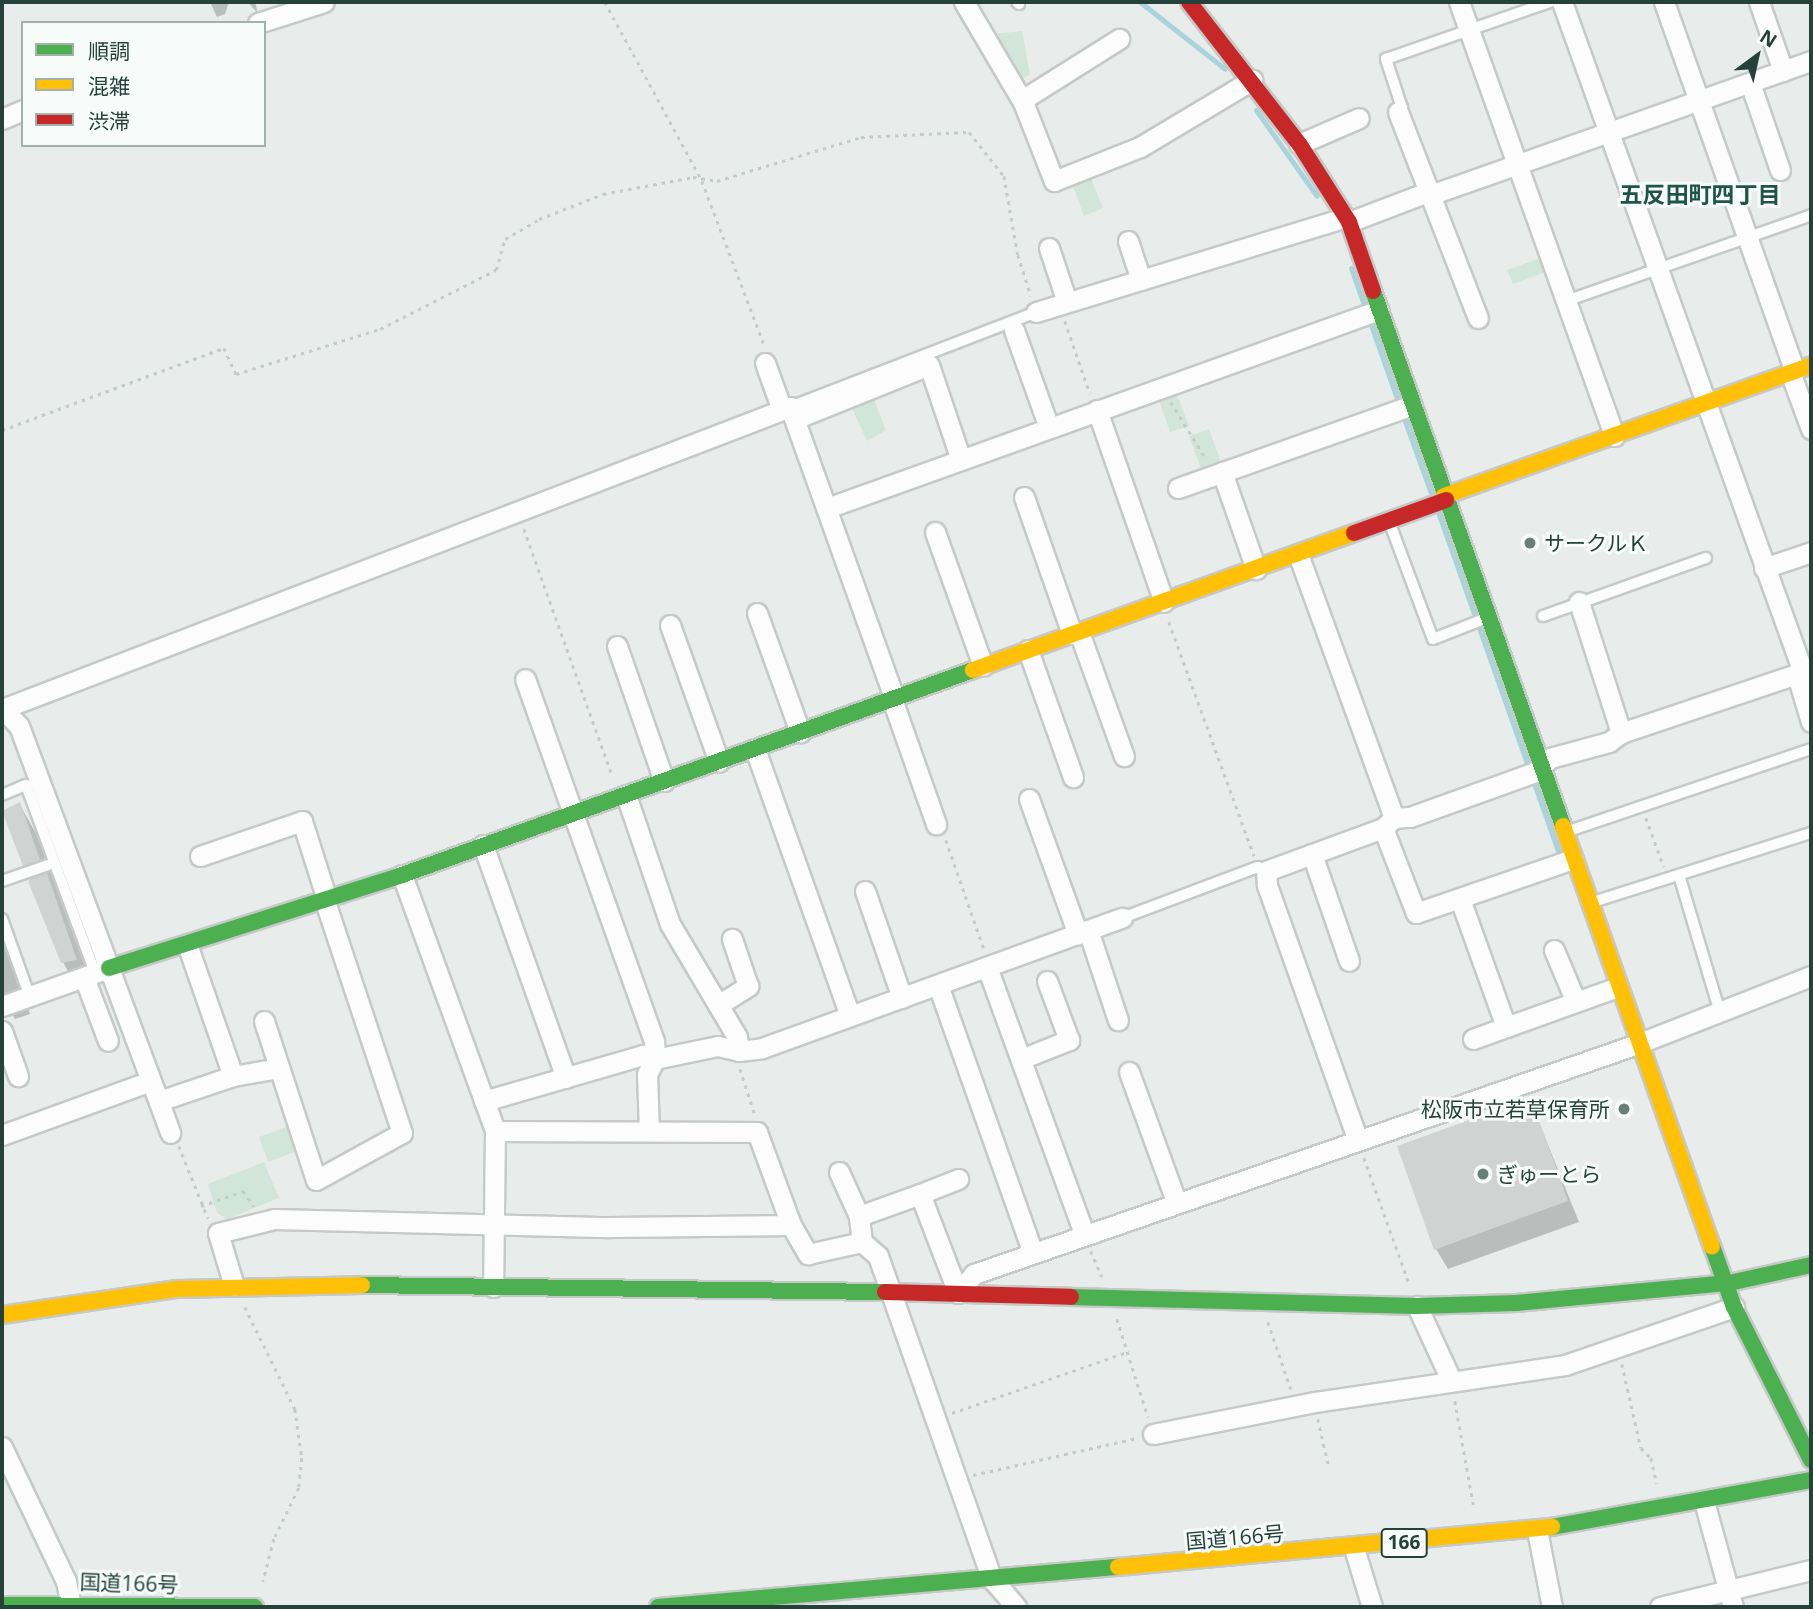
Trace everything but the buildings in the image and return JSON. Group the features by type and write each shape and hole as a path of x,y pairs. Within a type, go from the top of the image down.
{"main road":[{"path":"1189,2 1244,85 1299,144 1340,220 1404,408 1485,619 1533,772 1563,833 1566,862 1590,903 1612,989 1729,1283 1734,1307 1777,1399 1811,1460"},
{"path":"96,973 402,875 1298,554 1799,369"},
{"path":"2,1315 93,1298 233,1286 958,1293 1417,1306 1516,1303 1729,1283 1811,1265"},
{"name":"国道166号","path":"658,1607 875,1598 992,1578 1537,1530 1811,1480"},
{"name":"国道166号","path":"2,1605 70,1602 255,1607"}],"street":[{"path":"264,21 324,2"},
{"path":"964,2 1022,100 1054,181 1140,147 1244,85"},
{"path":"1459,2 1614,436"},
{"path":"1562,2 1764,568 1804,672 1811,722"},
{"path":"1664,2 1747,237 1799,369 1811,429"},
{"path":"1759,2 1783,71"},
{"path":"1022,100 1119,39"},
{"path":"1036,312 1432,192 1811,61"},
{"path":"1750,83 1780,170"},
{"path":"2,119 21,111"},
{"path":"1398,112 1432,192 1478,318"},
{"path":"1299,144 1359,118"},
{"path":"1128,241 1141,279"},
{"path":"1049,248 1063,303"},
{"path":"827,508 1371,313"},
{"path":"1014,330 1049,428"},
{"path":"765,363 789,412 827,508 936,824"},
{"path":"108,1041 96,973 19,726 2,709 789,412 929,365 961,460"},
{"path":"1178,488 1404,408"},
{"path":"1096,411 1163,602"},
{"path":"1217,474 1256,569"},
{"path":"1024,496 1124,756"},
{"path":"935,532 983,666"},
{"path":"1764,568 1811,552"},
{"path":"1298,554 1389,823 1416,913 1566,862"},
{"path":"1580,602 1621,733"},
{"path":"757,613 800,732"},
{"path":"670,625 719,762"},
{"path":"617,646 664,781"},
{"path":"1028,650 1073,777"},
{"path":"1357,1138 1262,869 1312,854 1389,823 1533,772 1550,758 1609,742 1621,733 1804,672"},
{"path":"525,679 654,1041 655,1059 647,1073 649,1131"},
{"path":"755,749 850,1016"},
{"path":"626,795 670,924 737,1037 739,1051"},
{"path":"1029,799 1118,1020"},
{"path":"200,856 302,821 402,1133 316,1180 264,1021"},
{"path":"483,845 566,1078"},
{"path":"1312,854 1349,961"},
{"path":"402,875 495,1131 496,1223 493,1287"},
{"path":"865,891 902,998"},
{"path":"1460,899 1506,1027"},
{"path":"484,1101 643,1055 655,1059 718,1046 739,1051 762,1048 1122,918"},
{"path":"718,1004 748,986 732,939"},
{"path":"187,944 233,1076"},
{"path":"1554,950 1576,1002"},
{"path":"988,966 1084,1234"},
{"path":"2,1006 96,973"},
{"path":"96,973 150,1081 170,1133"},
{"path":"920,1194 958,1293 974,1274 1357,1138 1634,1045 1716,1015 1719,1009 1811,976"},
{"path":"1021,1059 1069,1040 1047,981"},
{"path":"938,985 1033,1253"},
{"path":"1473,1039 1612,989"},
{"path":"2,1031 18,1076"},
{"path":"159,1101 233,1076 279,1069"},
{"path":"1129,1072 1176,1201"},
{"path":"2,1135 150,1081"},
{"path":"495,1131 757,1132 791,1225 808,1254 862,1242"},
{"path":"839,1172 859,1216 862,1242 878,1256 992,1578 1016,1607"},
{"path":"859,1216 958,1179"},
{"path":"233,1286 218,1233 262,1222 791,1225"},
{"path":"1417,1306 1451,1381"},
{"path":"1153,1434 1306,1404 1565,1365 1618,1350 1734,1307"},
{"path":"2,1447 66,1581 70,1602"},
{"path":"1704,1501 1730,1598"},
{"path":"1537,1530 1552,1607"},
{"path":"1354,1548 1371,1607"},
{"path":"1660,1607 1730,1598 1811,1570"}],"lane":[{"path":"1398,112 1402,108 1386,59 1550,2"},
{"path":"1566,301 1811,215"},
{"path":"789,412 1036,312"},
{"path":"1389,521 1433,639 1485,619"},
{"path":"1543,616 1706,558"},
{"path":"1563,833 1811,749"},
{"path":"2,795 26,785 96,973"},
{"path":"1590,903 1811,833"},
{"path":"2,881 54,863"},
{"path":"1122,918 1262,869"},
{"path":"1679,875 1719,1009"},
{"path":"2,919 30,997"}],"path":[{"path":"605,2 702,181 769,358 765,363"},
{"path":"2,430 224,348 236,374 380,329 496,270 505,239 539,219 603,194 693,177 702,181 717,181 861,136 969,132 1004,176 1018,256 1036,312"},
{"path":"1063,303 1096,411"},
{"path":"1163,387 1217,474"},
{"path":"518,513 616,785 626,795"},
{"path":"1163,602 1262,869"},
{"path":"1642,805 1667,877"},
{"path":"936,824 941,825 988,966"},
{"path":"739,1051 740,1074 757,1132"},
{"path":"170,1133 175,1135 201,1206 218,1233"},
{"path":"1357,1138 1417,1306"},
{"path":"201,1206 243,1191 262,1222"},
{"path":"956,1479 1153,1434 1111,1299 1084,1234"},
{"path":"233,1286 275,1360 295,1409 302,1458 299,1488 274,1539 262,1584"},
{"path":"1267,1318 1306,1404 1329,1467"},
{"path":"1618,1350 1641,1448 1651,1458 1664,1508"},
{"path":"934,1419 1127,1352"},
{"path":"1451,1381 1478,1536"}],"green space":[{"path":"1022,31 1030,74 1020,81 993,34"},
{"path":"1090,176 1103,208 1084,216 1072,184"},
{"path":"1541,258 1546,272 1513,284 1507,270"},
{"path":"1176,392 1189,426 1170,432 1158,398"},
{"path":"873,397 886,430 867,441 850,404"},
{"path":"1209,429 1221,462 1201,469 1189,436"},
{"path":"289,1126 300,1150 268,1162 259,1137"},
{"path":"264,1162 279,1198 227,1219 217,1213 208,1184"}],"waterway":[{"path":"1140,2 1225,69"},
{"path":"1256,110 1317,196"},
{"path":"1351,268 1399,404"},
{"path":"1402,413 1432,496"},
{"path":"1438,512 1561,859"}],"traffic: fast":[{"path":"1373,291 1563,826"},
{"path":"109,968 402,875 973,670"},
{"path":"1712,1246 1734,1307 1811,1460"},
{"path":"1071,1297 1417,1306 1516,1303 1729,1283 1811,1265"},
{"path":"362,1285 885,1292"},
{"path":"1552,1527 1811,1480"},
{"path":"658,1607 1118,1567"},
{"path":"2,1605 255,1607"}],"traffic: slow":[{"path":"1444,496 1811,365"},
{"path":"973,670 1354,533"},
{"path":"1563,826 1712,1246"},
{"path":"2,1315 177,1289 362,1285"},
{"path":"1118,1567 1552,1527"}],"traffic: jam":[{"path":"1189,2 1300,145 1349,222 1373,291"},
{"path":"1354,533 1446,500"},
{"path":"885,1292 1071,1297"}],"place":[{"name":"サークルＫ","path":"1530,543"},
{"name":"松阪市立若草保育所","path":"1624,1109"},
{"name":"ぎゅーとら","path":"1483,1174"}],"district":[{"name":"五反田町四丁目","path":"1700,194"}]}
